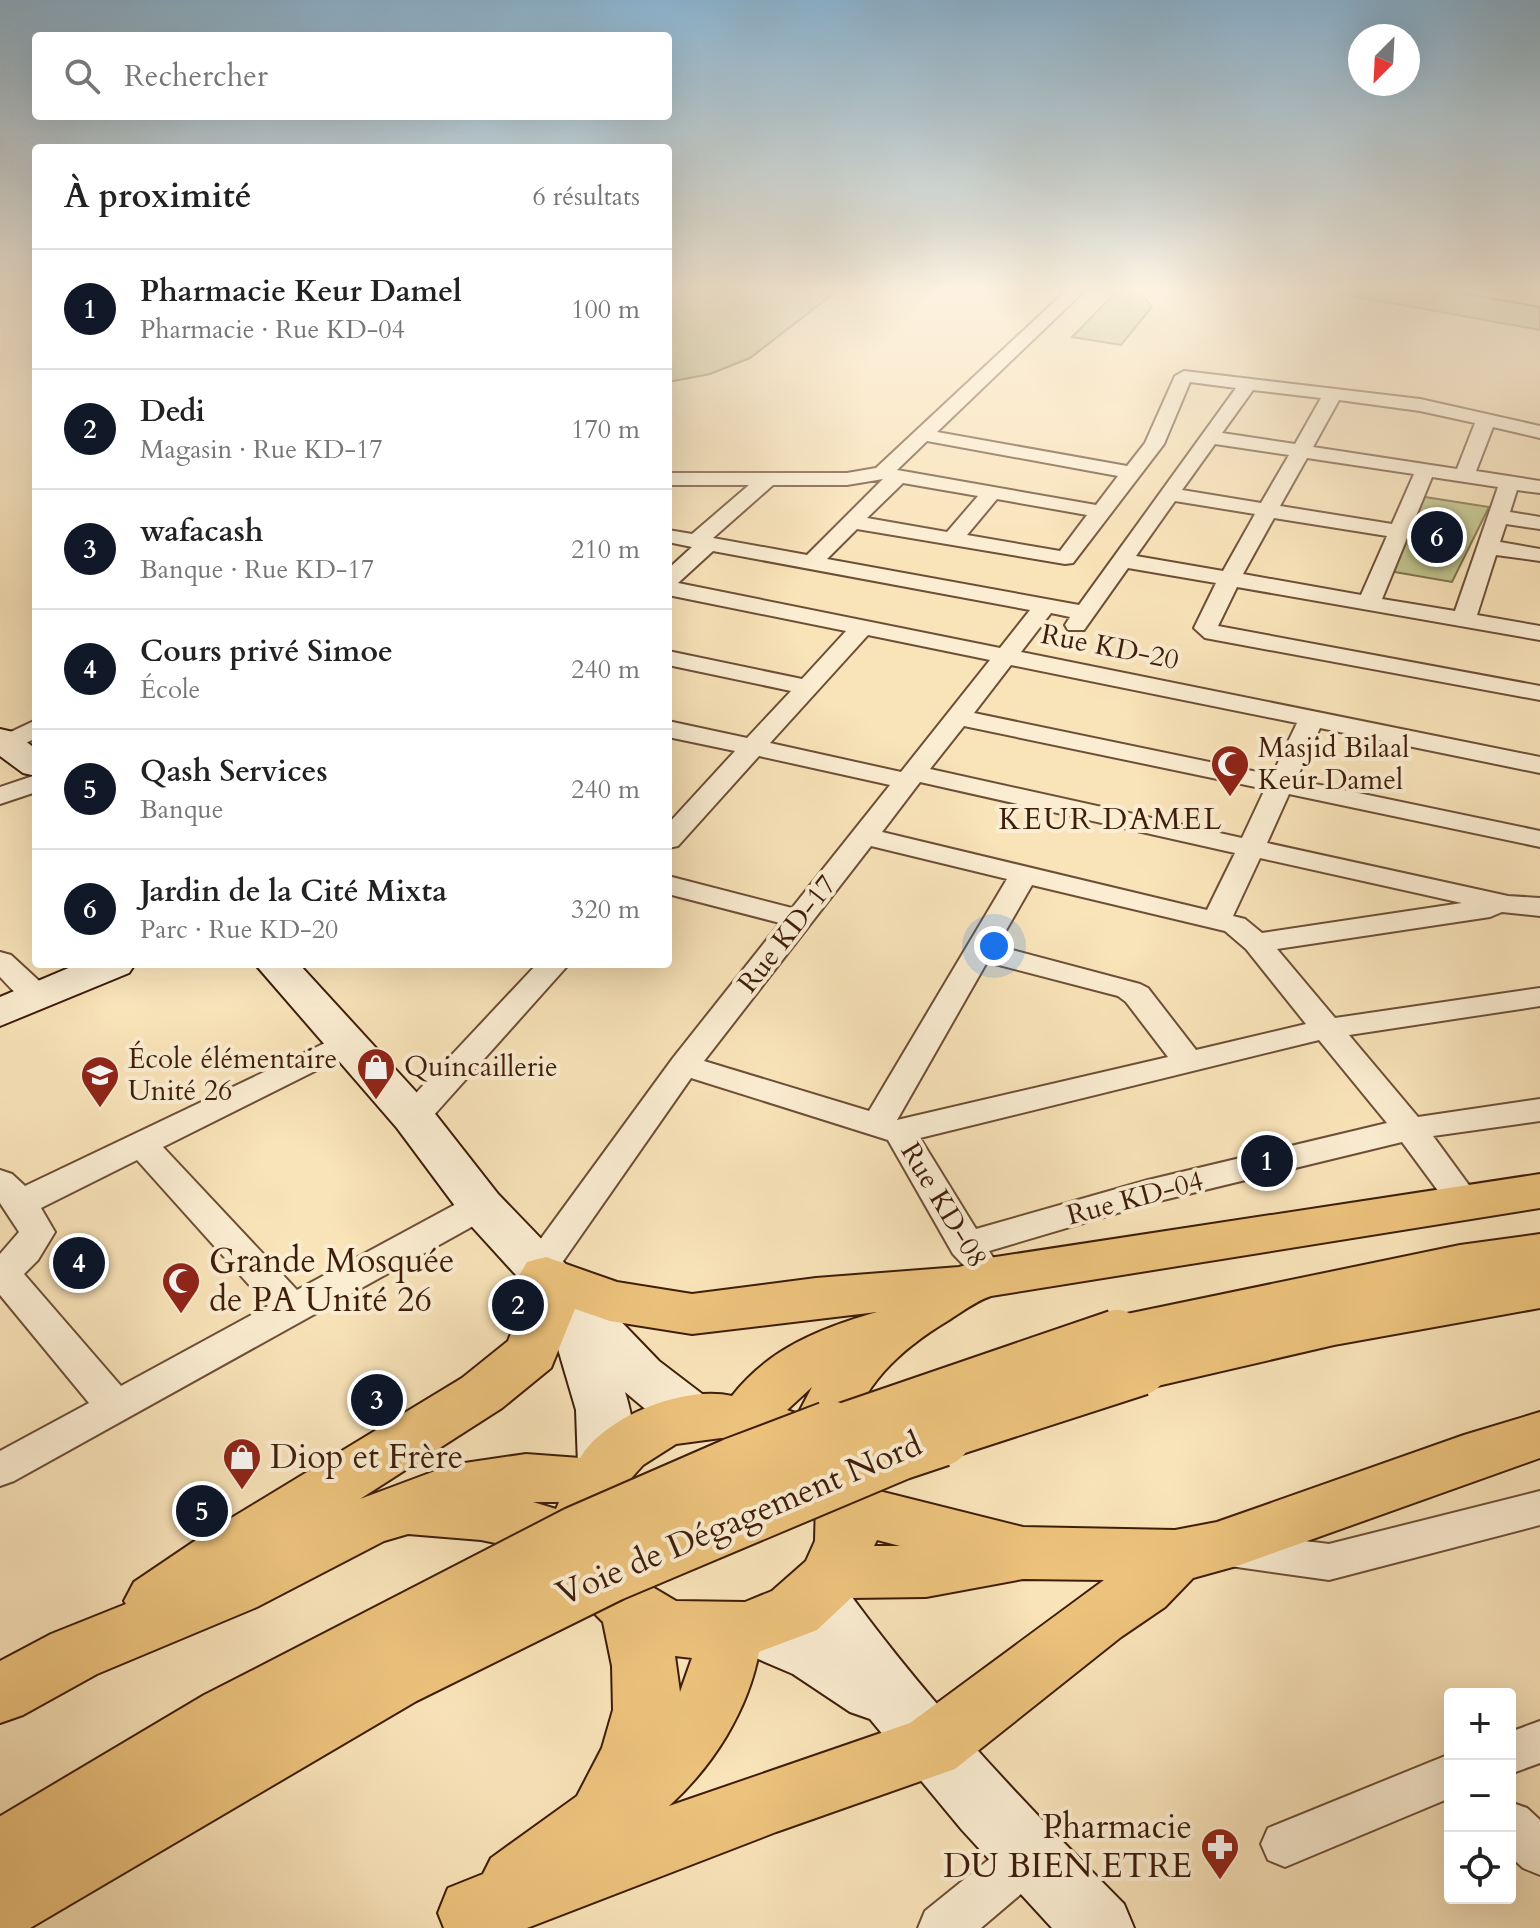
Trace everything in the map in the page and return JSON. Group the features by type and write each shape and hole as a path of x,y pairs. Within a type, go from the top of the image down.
{"main road":[{"path":"0,1694 74,1654 241,1543 482,1393 531,1353 552,1282 610,1301 655,1311 692,1314 816,1298 972,1269 1540,1191"},
{"name":"Voie de Dégagement Nord","path":"0,1854 219,1724 580,1538 750,1465 877,1417 1430,1269 1540,1253"},
{"path":"815,1450 819,1433 840,1388 876,1342 972,1269"},
{"name":"Voie de Dégagement Nord","path":"0,1908 400,1673 610,1569 1128,1352 1334,1325 1540,1289"},
{"path":"720,1418 772,1425 815,1450 831,1467 842,1487 849,1508 850,1531 844,1554 825,1582 795,1611 741,1630 683,1630 631,1609 611,1592 596,1572 587,1551 583,1528 585,1506 600,1474 624,1447 645,1434 720,1418 757,1403 799,1367 828,1348 863,1335 896,1329"},
{"path":"461,1921 774,1800 923,1736 1197,1551 1485,1451 1540,1435"},
{"path":"74,1654 235,1588 366,1522 403,1511 451,1489 498,1480 600,1474"},
{"path":"849,1508 1023,1553"},
{"path":"403,1511 507,1518 563,1536 587,1551"},
{"path":"825,1582 959,1568 1023,1553 1197,1551"},
{"path":"599,1821 627,1769 647,1716 649,1689 642,1645 631,1609"},
{"path":"461,1921 599,1821 666,1764 695,1726 717,1687 741,1630"}],"street":[{"path":"812,562 853,522 923,435 985,377"},
{"path":"853,522 1060,559 1068,556 1154,444 1184,377"},
{"path":"1192,377 1420,405 1540,432"},
{"path":"672,537 1045,606 1080,619 1248,384"},
{"path":"1333,394 1229,579 1206,628 1213,633 1540,693"},
{"path":"1464,476 1486,420"},
{"path":"923,435 1133,473"},
{"path":"1209,437 1540,487"},
{"path":"1369,603 1425,470"},
{"path":"672,482 847,479 890,475 992,493 1098,518 1124,557 1229,579 1540,633"},
{"path":"672,577 768,479"},
{"path":"1464,620 1509,483"},
{"path":"951,540 992,493"},
{"path":"1169,494 1399,532"},
{"path":"1499,517 1540,523"},
{"path":"1489,547 1540,555"},
{"name":"Rue KD-20","path":"672,589 1540,765"},
{"name":"Rue KD-17","path":"552,1282 684,1065 1045,606"},
{"path":"672,836 862,628"},
{"path":"672,659 808,687"},
{"path":"958,717 1540,839"},
{"path":"1217,919 1312,719"},
{"path":"672,730 1251,848 1508,905 1540,907"},
{"path":"14,737 32,760"},
{"path":"0,796 32,784"},
{"path":"864,836 1235,925 1256,943 1410,1129 1465,1203"},
{"path":"889,1128 977,950 1024,874"},
{"path":"672,886 799,919"},
{"path":"1256,943 1508,905"},
{"path":"977,950 1129,990 1137,995 1187,1060"},
{"path":"0,961 19,1005 105,968"},
{"path":"280,968 413,1117 481,1206 640,1375 720,1418"},
{"path":"413,1117 541,968"},
{"path":"684,1065 889,1128 1325,1029 1540,997"},
{"path":"115,1406 2,1274 25,1251 37,1232 10,1192 142,1145 346,1043"},
{"name":"Rue KD-04","path":"972,1269 1148,1192 1410,1129 1540,1110"},
{"name":"Rue KD-08","path":"889,1128 972,1269"},
{"path":"142,1145 294,1310"},
{"path":"0,1470 481,1206"},
{"path":"552,1282 603,1410 600,1474"},
{"path":"1197,1551 1329,1562 1540,1508"},
{"path":"825,1582 859,1658 923,1736 1099,1928"},
{"path":"741,1630 797,1644 850,1675 923,1736"},
{"path":"1516,1751 1540,1742"},
{"path":"1285,1844 1444,1778"},
{"path":"1516,1830 1540,1852"},
{"path":"943,1928 1030,1856"}],"green space":[{"path":"672,377 694,377 672,381"},
{"path":"1425,497 1489,507 1452,582 1383,570"}],"place":[{"name":"Jardin de la Cité Mixta","path":"1437,537"},
{"name":"Masjid Bilaal Keur Damel","path":"1230,798"},
{"name":"Quincaillerie","path":"376,1101"},
{"name":"École élémentaire Unité 26","path":"100,1109"},
{"name":"Pharmacie Keur Damel","path":"1267,1161"},
{"name":"Cours privé Simoe","path":"79,1263"},
{"name":"Dedi","path":"518,1305"},
{"name":"Grande Mosquée de PA Unité 26","path":"181,1315"},
{"name":"wafacash","path":"377,1400"},
{"name":"Diop et Frère","path":"242,1491"},
{"name":"Qash Services","path":"202,1511"},
{"name":"Pharmacie DU BIEN ETRE","path":"1220,1881"}],"district":[{"name":"KEUR DAMEL","path":"1111,819"}]}
